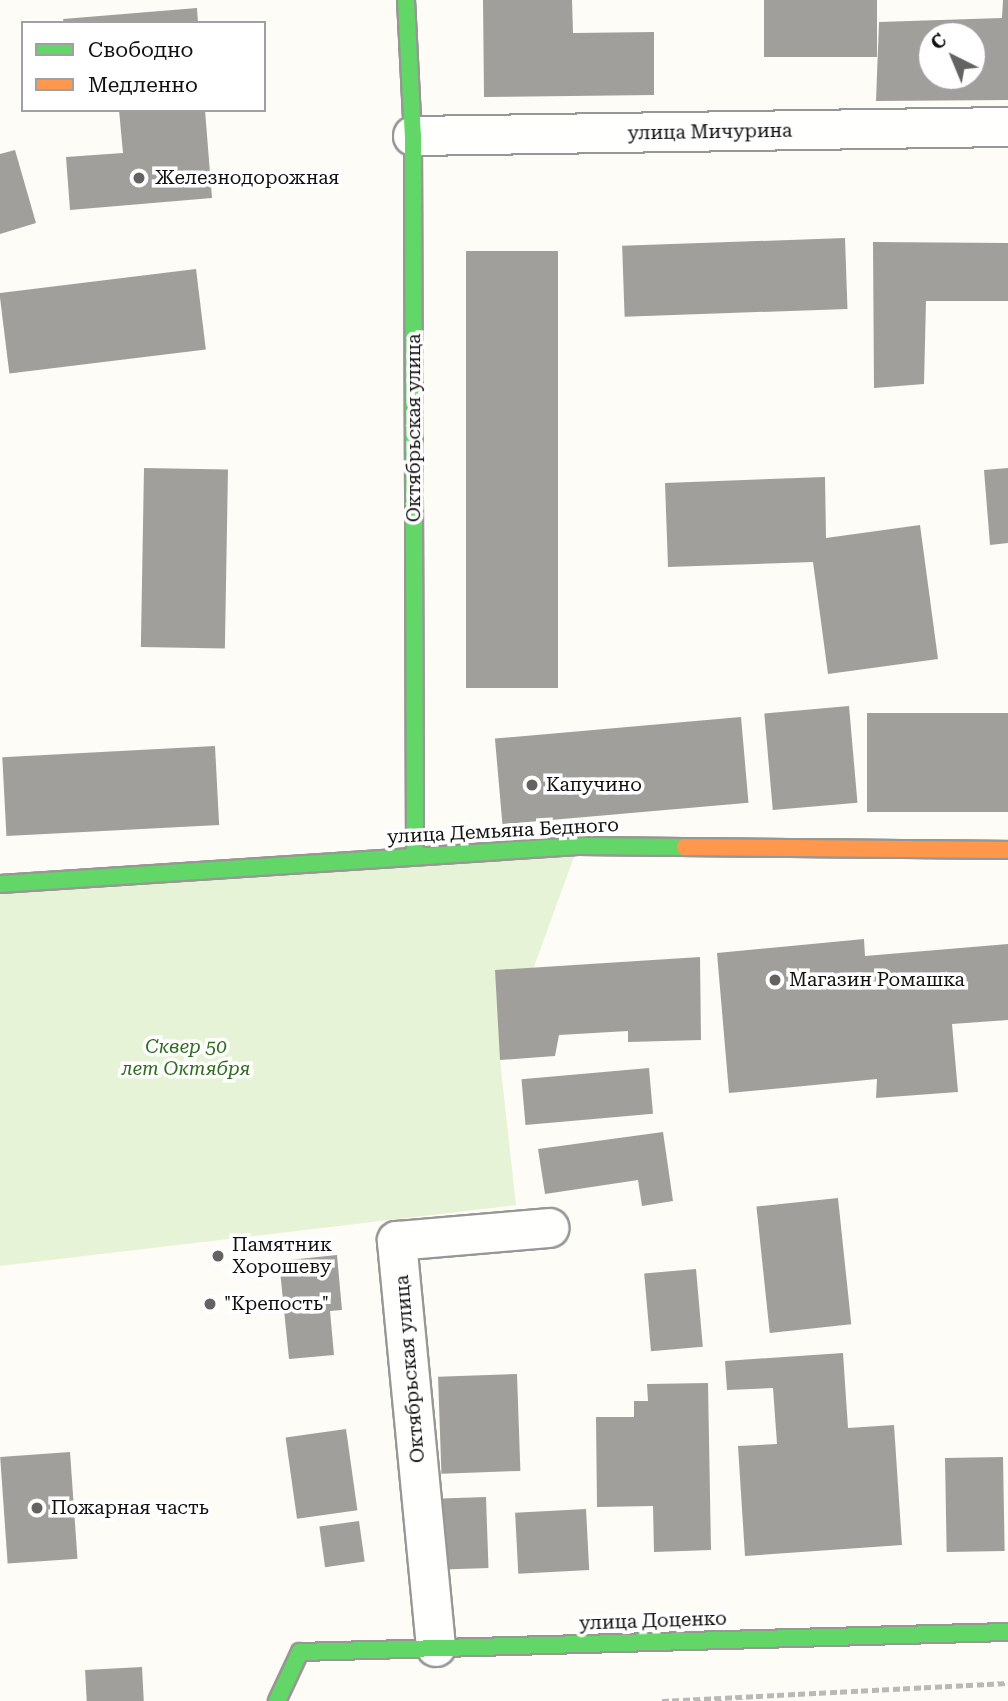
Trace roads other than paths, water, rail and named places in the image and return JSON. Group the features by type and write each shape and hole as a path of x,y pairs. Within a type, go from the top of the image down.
{"street":[{"name":"Октябрьская улица","path":"406,0 413,136 415,855"},
{"name":"улица Мичурина","path":"413,136 1008,127"},
{"name":"улица Демьяна Бедного","path":"0,884 578,846 1008,850"},
{"name":"Октябрьская улица","path":"436,1647 397,1241 549,1228"},
{"name":"улица Доценко","path":"277,1701 300,1652 1008,1632"}],"place":[{"name":"Железнодорожная","path":"139,178"},
{"name":"Капучино","path":"532,785"},
{"name":"Магазин Ромашка","path":"775,980"},
{"name":"Памятник Хорошеву","path":"218,1256"},
{"name":"\"Крепость\"","path":"210,1304"},
{"name":"Пожарная часть","path":"37,1508"}],"park label":[{"name":"Сквер 50 лет Октября","path":"186,1058"}]}
